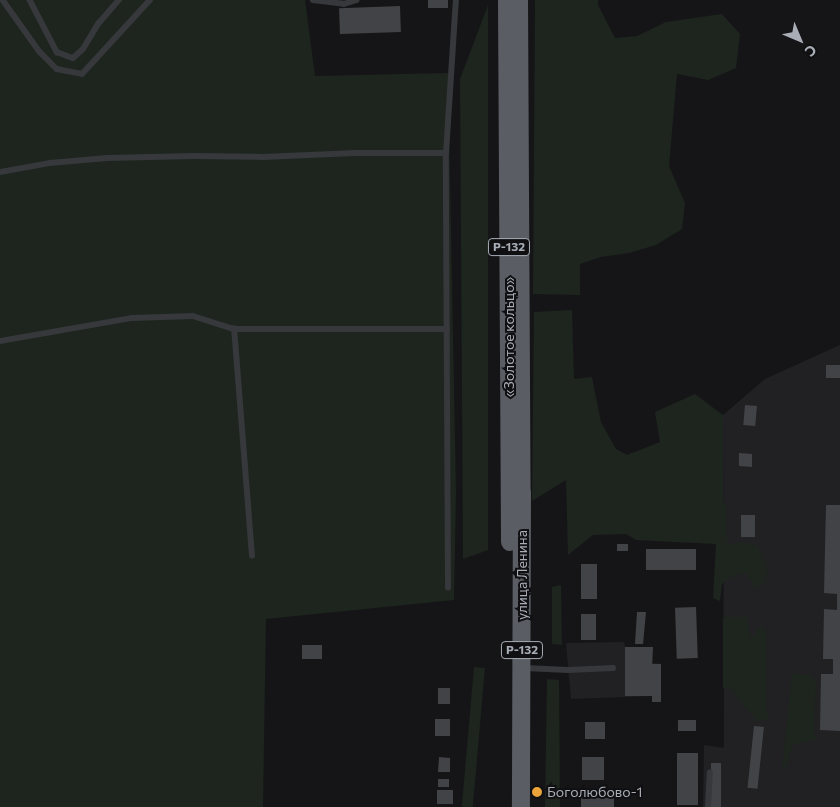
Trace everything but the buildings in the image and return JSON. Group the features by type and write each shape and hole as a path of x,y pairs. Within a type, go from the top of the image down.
{"highway":[{"name":"«Золотое кольцо»","path":"507,0 516,493"},
{"name":"«Золотое кольцо»","path":"516,493 519,0"},
{"name":"улица Ленина","path":"516,493 522,668 521,807"},
{"name":"улица Ленина","path":"509,807 516,493"}],"lane":[{"path":"2,0 40,52 57,68 82,74 150,0"},
{"path":"30,0 56,52 73,58 83,49 98,24 119,0"},
{"path":"313,0 344,4 356,0"},
{"path":"448,588 446,153 456,0"},
{"path":"0,172 50,163 107,158 446,153"},
{"path":"0,341 132,318 193,316 234,328 447,328"},
{"path":"234,328 252,556"},
{"path":"522,668 568,670 613,668"},
{"path":"708,807 710,773"}],"shaded area":[{"path":"0,0 305,0 315,76 448,73 456,493 454,600 266,619 263,807 0,807"},
{"path":"535,0 598,0 598,5 615,38 637,36 666,22 722,14 740,34 736,68 708,80 677,74 669,166 685,203 682,229 656,245 629,253 601,257 580,264 580,295 533,294"},
{"path":"488,5 488,550 463,559 460,79"},
{"path":"572,310 574,379 592,377 601,422 616,449 627,455 660,442 655,412 695,394 723,415 723,501 726,507 727,541 731,545 737,542 758,545 768,570 765,582 756,589 746,573 729,578 722,584 720,601 713,598 716,544 636,540 626,534 593,535 568,555 566,480 532,501 534,312"},
{"path":"840,345 840,807 703,807 704,745 724,748 723,415 765,379"},
{"path":"561,585 562,645 552,644 552,587"},
{"path":"723,617 747,617 751,638 763,624 766,634 766,708 769,719 757,722 730,688 723,688"},
{"path":"624,642 625,647 653,647 653,663 661,664 661,702 652,696 571,699 566,643"},
{"path":"474,667 485,668 473,807 462,806"},
{"path":"792,674 811,675 816,681 814,734 817,738 812,741 793,744 786,767 782,768"},
{"path":"547,679 559,680 560,807 545,807"}],"place":[{"name":"Боголюбово-1","path":"537,792"}]}
